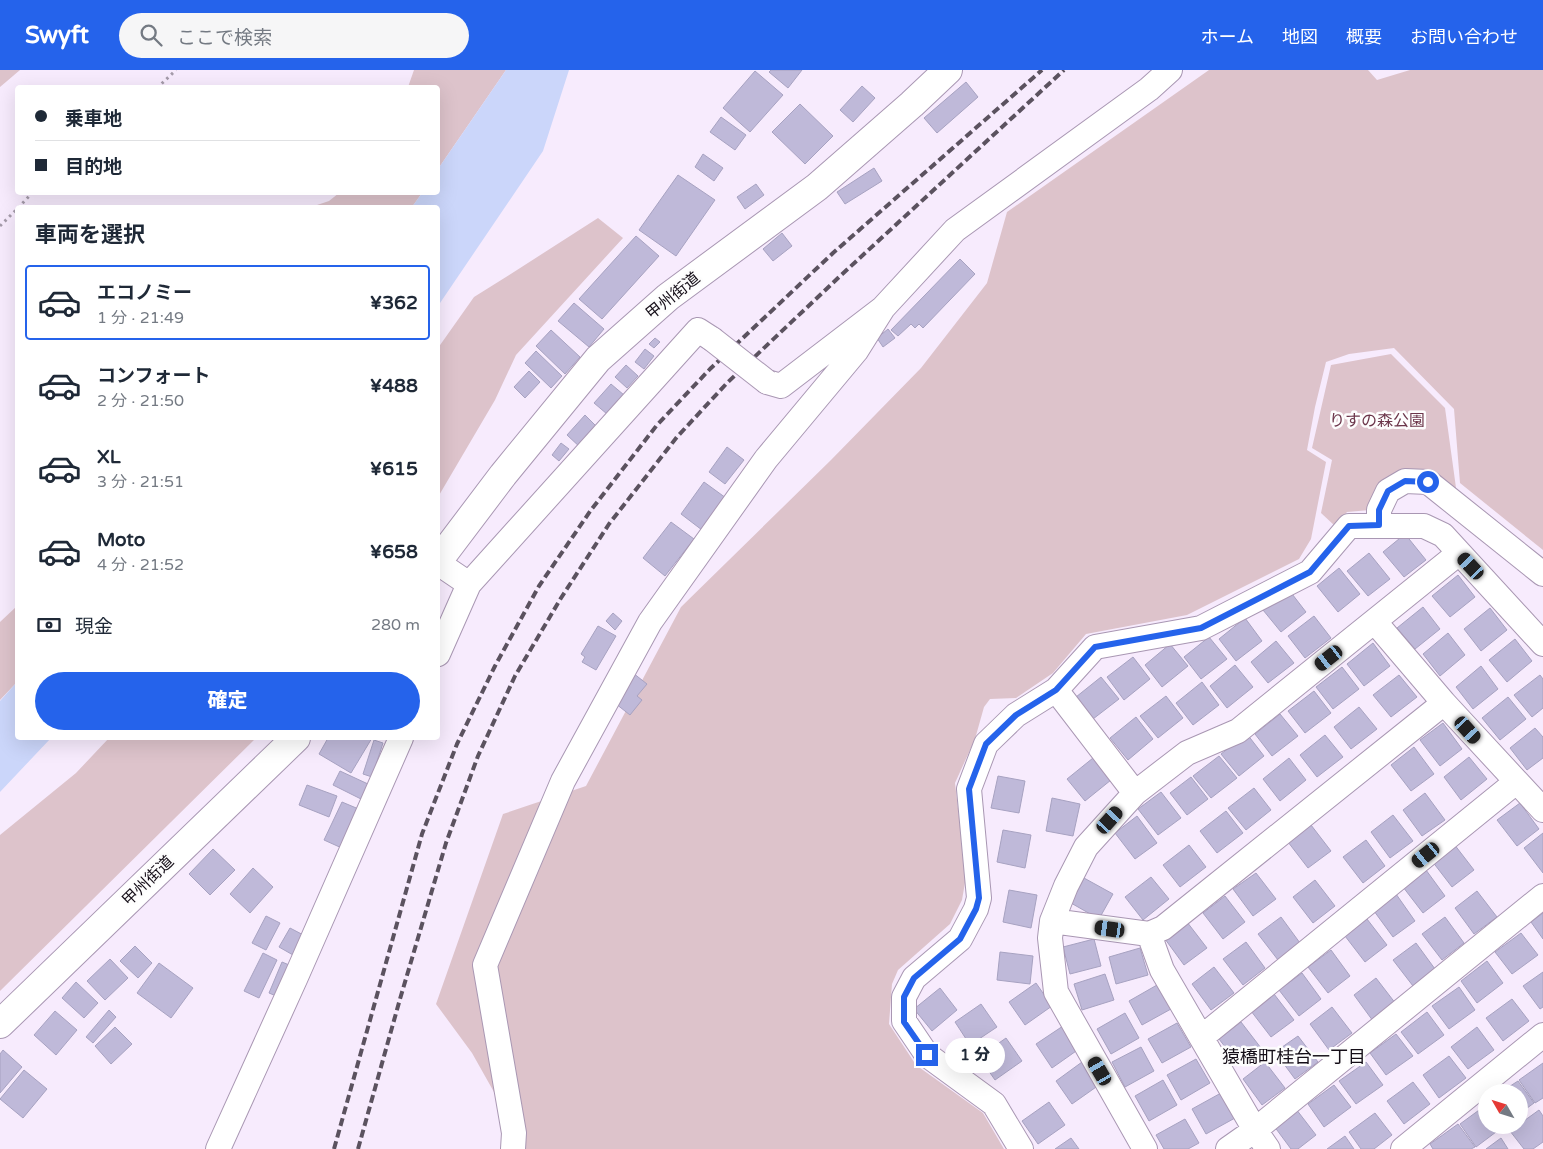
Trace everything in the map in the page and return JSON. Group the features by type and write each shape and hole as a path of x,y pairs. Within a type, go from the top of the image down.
{"highway":[{"name":"甲州街道","path":"440,559 503,475 598,359 668,297 817,187 948,70"},
{"name":"甲州街道","path":"0,1024 294,740"}],"street":[{"path":"440,649 469,584 698,330 712,338 767,382 781,386 882,308 955,230 1149,89 1170,70"},
{"path":"513,1149 514,1133 485,965 563,781 650,622 766,460 856,351 882,308"},
{"path":"1379,525 1379,510 1388,491 1405,481 1428,482 1543,574"},
{"path":"1021,1149 994,1104 927,1055 904,1022 904,997 914,978 960,939 976,909 979,898 969,789 986,744 1016,715 1056,690 1095,647 1201,628 1310,572 1349,526 1424,526 1443,535 1543,644"},
{"path":"1145,1149 1056,992 1050,938 1052,921 1066,886 1086,847 1135,793 1188,752 1238,731 1459,553"},
{"path":"440,563 469,584"},
{"path":"1375,622 1444,703 1543,810"},
{"path":"1056,690 1135,793"},
{"path":"1052,921 1149,934 1163,928 1444,703"},
{"path":"218,1149 296,978 399,740"},
{"path":"1202,1037 1516,782"},
{"path":"1228,1149 1262,1140 1543,896"},
{"path":"1149,934 1162,970 1262,1140"},
{"path":"1403,1149 1543,1035"}],"path":[{"path":"160,85 176,70"},
{"path":"21,205 30,195"},
{"path":"0,226 15,211"}],"green space":[{"path":"0,70 20,70 0,87"},
{"path":"414,70 506,70 440,166 440,85 409,85"},
{"path":"1209,70 1368,70 1377,80 1410,70 1543,70 1543,550 1460,483 1454,409 1394,348 1349,354 1326,362 1307,450 1326,462 1311,539 1299,559 1187,615 1086,634 1053,673 1016,698 990,699 984,707 975,739 955,783 966,877 962,900 950,924 898,970 892,984 889,1024 916,1065 983,1113 1004,1149 526,1149 472,1053 436,1004 503,814 586,786 681,607 831,460 921,368 987,283 1007,212"},
{"path":"336,195 421,195 413,205 317,205 329,201"},
{"path":"598,218 623,238 516,355 495,400 440,494 440,345 474,297"},
{"name":"りすの森公園","path":"1391,354 1445,408 1457,495 1432,476 1370,510 1347,512 1335,526 1321,513 1332,460 1312,448 1331,365"},
{"path":"15,608 15,684 0,700 0,622"},
{"path":"107,740 254,740 0,991 0,835 76,773"}],"water":[{"path":"506,70 569,70 543,151 440,303 440,205 413,205 421,195 440,195 440,166"},
{"path":"15,684 15,740 49,740 0,792 0,701"}],"building":[{"path":"771,70 802,70 788,88 769,72"},
{"path":"755,71 783,95 750,132 723,108"},
{"path":"966,82 978,97 937,133 924,118"},
{"path":"862,86 875,98 853,122 840,110"},
{"path":"800,104 833,136 805,164 772,132"},
{"path":"721,117 746,135 735,150 710,132"},
{"path":"703,154 723,168 714,181 695,167"},
{"path":"874,168 882,181 845,204 837,192"},
{"path":"678,175 715,200 676,256 639,230"},
{"path":"756,184 764,195 745,209 737,197"},
{"path":"782,233 792,246 773,261 763,249"},
{"path":"636,236 659,256 602,319 579,299"},
{"path":"960,259 975,274 923,328 919,324 915,328 911,324 898,336 891,330"},
{"path":"574,303 604,329 589,347 558,321"},
{"path":"888,329 895,338 883,347 877,338"},
{"path":"551,330 580,357 565,374 536,346"},
{"path":"655,338 660,342 654,348 649,344"},
{"path":"645,349 654,356 644,369 635,362"},
{"path":"536,351 562,376 551,388 525,363"},
{"path":"626,365 638,376 627,388 615,377"},
{"path":"529,371 540,382 525,398 514,387"},
{"path":"611,384 624,395 607,414 594,403"},
{"path":"585,415 600,430 582,449 567,435"},
{"path":"561,443 569,449 559,461 552,455"},
{"path":"727,447 744,460 725,484 709,472"},
{"path":"704,482 726,498 702,530 681,514"},
{"path":"671,522 694,539 665,576 643,558"},
{"path":"1405,534 1426,560 1404,577 1383,552"},
{"path":"1369,553 1390,579 1368,596 1347,571"},
{"path":"1339,568 1360,594 1338,612 1317,586"},
{"path":"1458,575 1475,597 1450,617 1432,596"},
{"path":"1289,590 1306,612 1281,632 1263,610"},
{"path":"1423,607 1440,629 1415,649 1397,628"},
{"path":"1490,608 1507,630 1481,651 1464,629"},
{"path":"613,613 622,621 615,630 606,621"},
{"path":"1314,616 1331,638 1305,658 1288,636"},
{"path":"1245,618 1262,641 1236,661 1219,639"},
{"path":"598,626 616,636 596,670 582,662 585,657 581,654"},
{"path":"1448,633 1465,655 1440,676 1423,654"},
{"path":"1209,637 1227,659 1201,679 1184,657"},
{"path":"1515,639 1532,661 1507,682 1489,660"},
{"path":"1276,641 1294,663 1268,683 1251,662"},
{"path":"1373,643 1390,666 1364,686 1347,664"},
{"path":"1170,644 1188,666 1162,687 1145,665"},
{"path":"1133,657 1150,679 1124,700 1107,677"},
{"path":"1235,665 1253,687 1227,708 1210,686"},
{"path":"1481,666 1498,689 1473,709 1456,687"},
{"path":"1342,667 1359,689 1333,709 1316,687"},
{"path":"633,673 647,684 637,696 642,700 630,715 611,700"},
{"path":"1399,675 1417,697 1391,717 1373,695"},
{"path":"1540,675 1543,679 1543,708 1532,717 1514,695"},
{"path":"1101,677 1119,699 1093,719 1076,697"},
{"path":"1202,682 1219,705 1193,725 1176,703"},
{"path":"1314,691 1331,713 1305,733 1288,711"},
{"path":"1166,696 1183,718 1158,738 1140,716"},
{"path":"1508,697 1526,719 1500,740 1482,718"},
{"path":"1359,707 1377,729 1351,749 1334,727"},
{"path":"1280,714 1298,736 1272,756 1255,734"},
{"path":"1136,717 1153,739 1128,760 1110,738"},
{"path":"1443,723 1462,749 1440,766 1420,740"},
{"path":"1535,728 1543,737 1543,758 1527,770 1510,748"},
{"path":"1247,734 1264,756 1239,776 1221,754"},
{"path":"1325,735 1343,757 1317,777 1300,755"},
{"path":"327,740 371,740 351,773 319,754"},
{"path":"374,740 383,743 372,777 363,774"},
{"path":"1414,747 1434,774 1411,791 1391,765"},
{"path":"1219,756 1237,778 1211,798 1193,776"},
{"path":"1469,757 1487,779 1461,800 1444,777"},
{"path":"1093,758 1111,780 1085,801 1067,779"},
{"path":"1289,758 1306,780 1280,801 1263,779"},
{"path":"340,771 368,784 361,799 333,785"},
{"path":"998,776 1025,781 1019,813 991,808"},
{"path":"1191,777 1208,799 1187,815 1170,793"},
{"path":"307,785 337,796 329,817 299,805"},
{"path":"1254,788 1271,810 1246,830 1228,808"},
{"path":"1161,792 1181,818 1158,835 1138,809"},
{"path":"1425,793 1445,820 1422,836 1403,810"},
{"path":"1052,798 1080,804 1073,836 1046,831"},
{"path":"342,802 361,810 344,849 324,840"},
{"path":"1520,803 1539,829 1517,846 1497,820"},
{"path":"1226,811 1243,833 1217,853 1200,831"},
{"path":"1393,815 1413,841 1390,858 1371,832"},
{"path":"1137,816 1157,843 1135,859 1115,833"},
{"path":"1311,825 1331,851 1308,868 1288,842"},
{"path":"1003,830 1031,835 1025,868 997,862"},
{"path":"1543,833 1543,873 1524,848"},
{"path":"1366,840 1385,866 1363,883 1343,857"},
{"path":"1454,844 1474,870 1452,887 1432,861"},
{"path":"1189,845 1206,867 1180,887 1163,865"},
{"path":"213,849 235,870 210,895 189,874"},
{"path":"253,868 273,887 250,913 230,894"},
{"path":"1426,870 1445,896 1423,913 1403,887"},
{"path":"1256,873 1276,899 1253,916 1233,889"},
{"path":"1151,877 1169,899 1143,920 1125,897"},
{"path":"1084,878 1113,894 1099,919 1071,903"},
{"path":"1315,880 1335,906 1313,923 1293,897"},
{"path":"1009,890 1037,895 1031,928 1003,922"},
{"path":"1477,891 1497,917 1474,934 1455,908"},
{"path":"1396,894 1415,921 1393,937 1374,911"},
{"path":"1225,896 1245,922 1223,939 1203,913"},
{"path":"1543,913 1543,939 1531,922"},
{"path":"266,916 280,923 266,950 252,943"},
{"path":"1281,917 1300,943 1278,960 1258,934"},
{"path":"1445,917 1464,943 1442,960 1422,934"},
{"path":"1367,919 1387,945 1365,962 1345,936"},
{"path":"1187,922 1207,948 1184,965 1165,939"},
{"path":"290,928 311,939 300,959 279,947"},
{"path":"1521,933 1538,955 1512,974 1495,952"},
{"path":"1094,939 1101,966 1070,974 1063,947"},
{"path":"1246,942 1265,968 1243,985 1223,959"},
{"path":"1416,943 1435,969 1413,986 1393,960"},
{"path":"135,946 152,963 138,978 120,961"},
{"path":"1140,948 1148,975 1116,984 1109,957"},
{"path":"1331,950 1350,976 1328,993 1308,967"},
{"path":"1000,952 1033,956 1030,984 997,980"},
{"path":"263,953 277,960 259,998 244,991"},
{"path":"110,959 128,978 105,1000 87,981"},
{"path":"1487,961 1503,983 1477,1003 1461,981"},
{"path":"282,962 294,967 281,998 269,993"},
{"path":"159,963 193,988 171,1018 137,993"},
{"path":"1214,967 1234,993 1211,1010 1192,984"},
{"path":"1543,972 1543,1007 1540,1009 1523,986"},
{"path":"1302,973 1321,999 1299,1016 1279,990"},
{"path":"1105,974 1114,1000 1082,1010 1074,984"},
{"path":"1376,978 1396,1004 1373,1021 1354,995"},
{"path":"76,982 98,1003 84,1018 62,998"},
{"path":"1036,983 1052,1006 1025,1025 1009,1002"},
{"path":"1157,985 1171,1009 1142,1025 1129,1001"},
{"path":"1459,987 1475,1010 1449,1029 1432,1006"},
{"path":"940,988 957,1010 932,1031 914,1009"},
{"path":"1274,994 1294,1020 1271,1037 1251,1011"},
{"path":"1512,999 1529,1021 1503,1041 1486,1018"},
{"path":"981,1004 997,1027 970,1045 955,1022"},
{"path":"1332,1007 1352,1033 1329,1050 1310,1024"},
{"path":"109,1010 116,1017 93,1043 86,1037"},
{"path":"55,1011 77,1030 56,1055 34,1035"},
{"path":"1427,1012 1444,1035 1418,1054 1401,1032"},
{"path":"1125,1013 1139,1038 1111,1054 1097,1029"},
{"path":"1241,1022 1261,1048 1239,1065 1219,1039"},
{"path":"1177,1023 1191,1047 1162,1063 1148,1039"},
{"path":"1063,1026 1079,1049 1052,1068 1036,1044"},
{"path":"115,1027 132,1044 111,1064 95,1046"},
{"path":"1477,1027 1494,1050 1468,1069 1451,1047"},
{"path":"1396,1034 1413,1056 1386,1075 1370,1053"},
{"path":"1298,1036 1318,1062 1295,1079 1275,1052"},
{"path":"1006,1038 1022,1061 995,1080 979,1057"},
{"path":"1141,1047 1154,1071 1125,1087 1112,1062"},
{"path":"3,1050 22,1067 0,1093 0,1054"},
{"path":"1449,1056 1466,1078 1439,1098 1423,1075"},
{"path":"1196,1059 1210,1083 1181,1100 1167,1075"},
{"path":"1082,1062 1099,1085 1072,1104 1056,1081"},
{"path":"1265,1062 1285,1088 1262,1105 1243,1079"},
{"path":"1366,1062 1383,1085 1356,1104 1339,1081"},
{"path":"1543,1063 1543,1098 1535,1103 1528,1093 1528,1084 1522,1084 1519,1080"},
{"path":"24,1070 47,1089 23,1118 0,1099"},
{"path":"1163,1080 1177,1105 1149,1121 1135,1096"},
{"path":"1413,1082 1430,1104 1404,1124 1387,1101"},
{"path":"1334,1085 1351,1107 1324,1127 1308,1104"},
{"path":"1221,1093 1235,1118 1206,1134 1192,1109"},
{"path":"1528,1095 1534,1103 1528,1107"},
{"path":"1049,1102 1065,1125 1038,1144 1022,1121"},
{"path":"1296,1109 1316,1135 1298,1149 1291,1149 1274,1126"},
{"path":"1539,1110 1543,1116 1543,1142 1533,1149 1524,1149 1512,1134 1528,1134 1528,1118"},
{"path":"1478,1111 1478,1134 1493,1134 1476,1147 1460,1124"},
{"path":"1375,1113 1392,1135 1374,1149 1361,1149 1349,1132"},
{"path":"1185,1119 1199,1143 1188,1149 1164,1149 1156,1135"},
{"path":"1458,1124 1475,1147 1471,1149 1433,1149 1430,1144"},
{"path":"1345,1136 1354,1149 1327,1149"},
{"path":"1071,1138 1079,1149 1055,1149"},
{"path":"1501,1138 1508,1149 1486,1149"}],"railway":[{"path":"334,1149 422,834 457,744 495,666 539,586 591,510 657,425 710,369 833,253 1042,70"},
{"path":"358,1149 446,843 478,756 515,676 561,598 609,524 677,437 727,383 1064,70"}],"district":[{"name":"猿橋町桂台一丁目","path":"1294,1057"}],"route":[{"path":"927,1055 904,1022 904,997 914,978 960,939 976,909 979,898 969,789 986,744 1016,715 1056,690 1095,647 1201,628 1310,572 1349,526 1379,525 1379,510 1388,491 1405,481 1428,482"}]}
